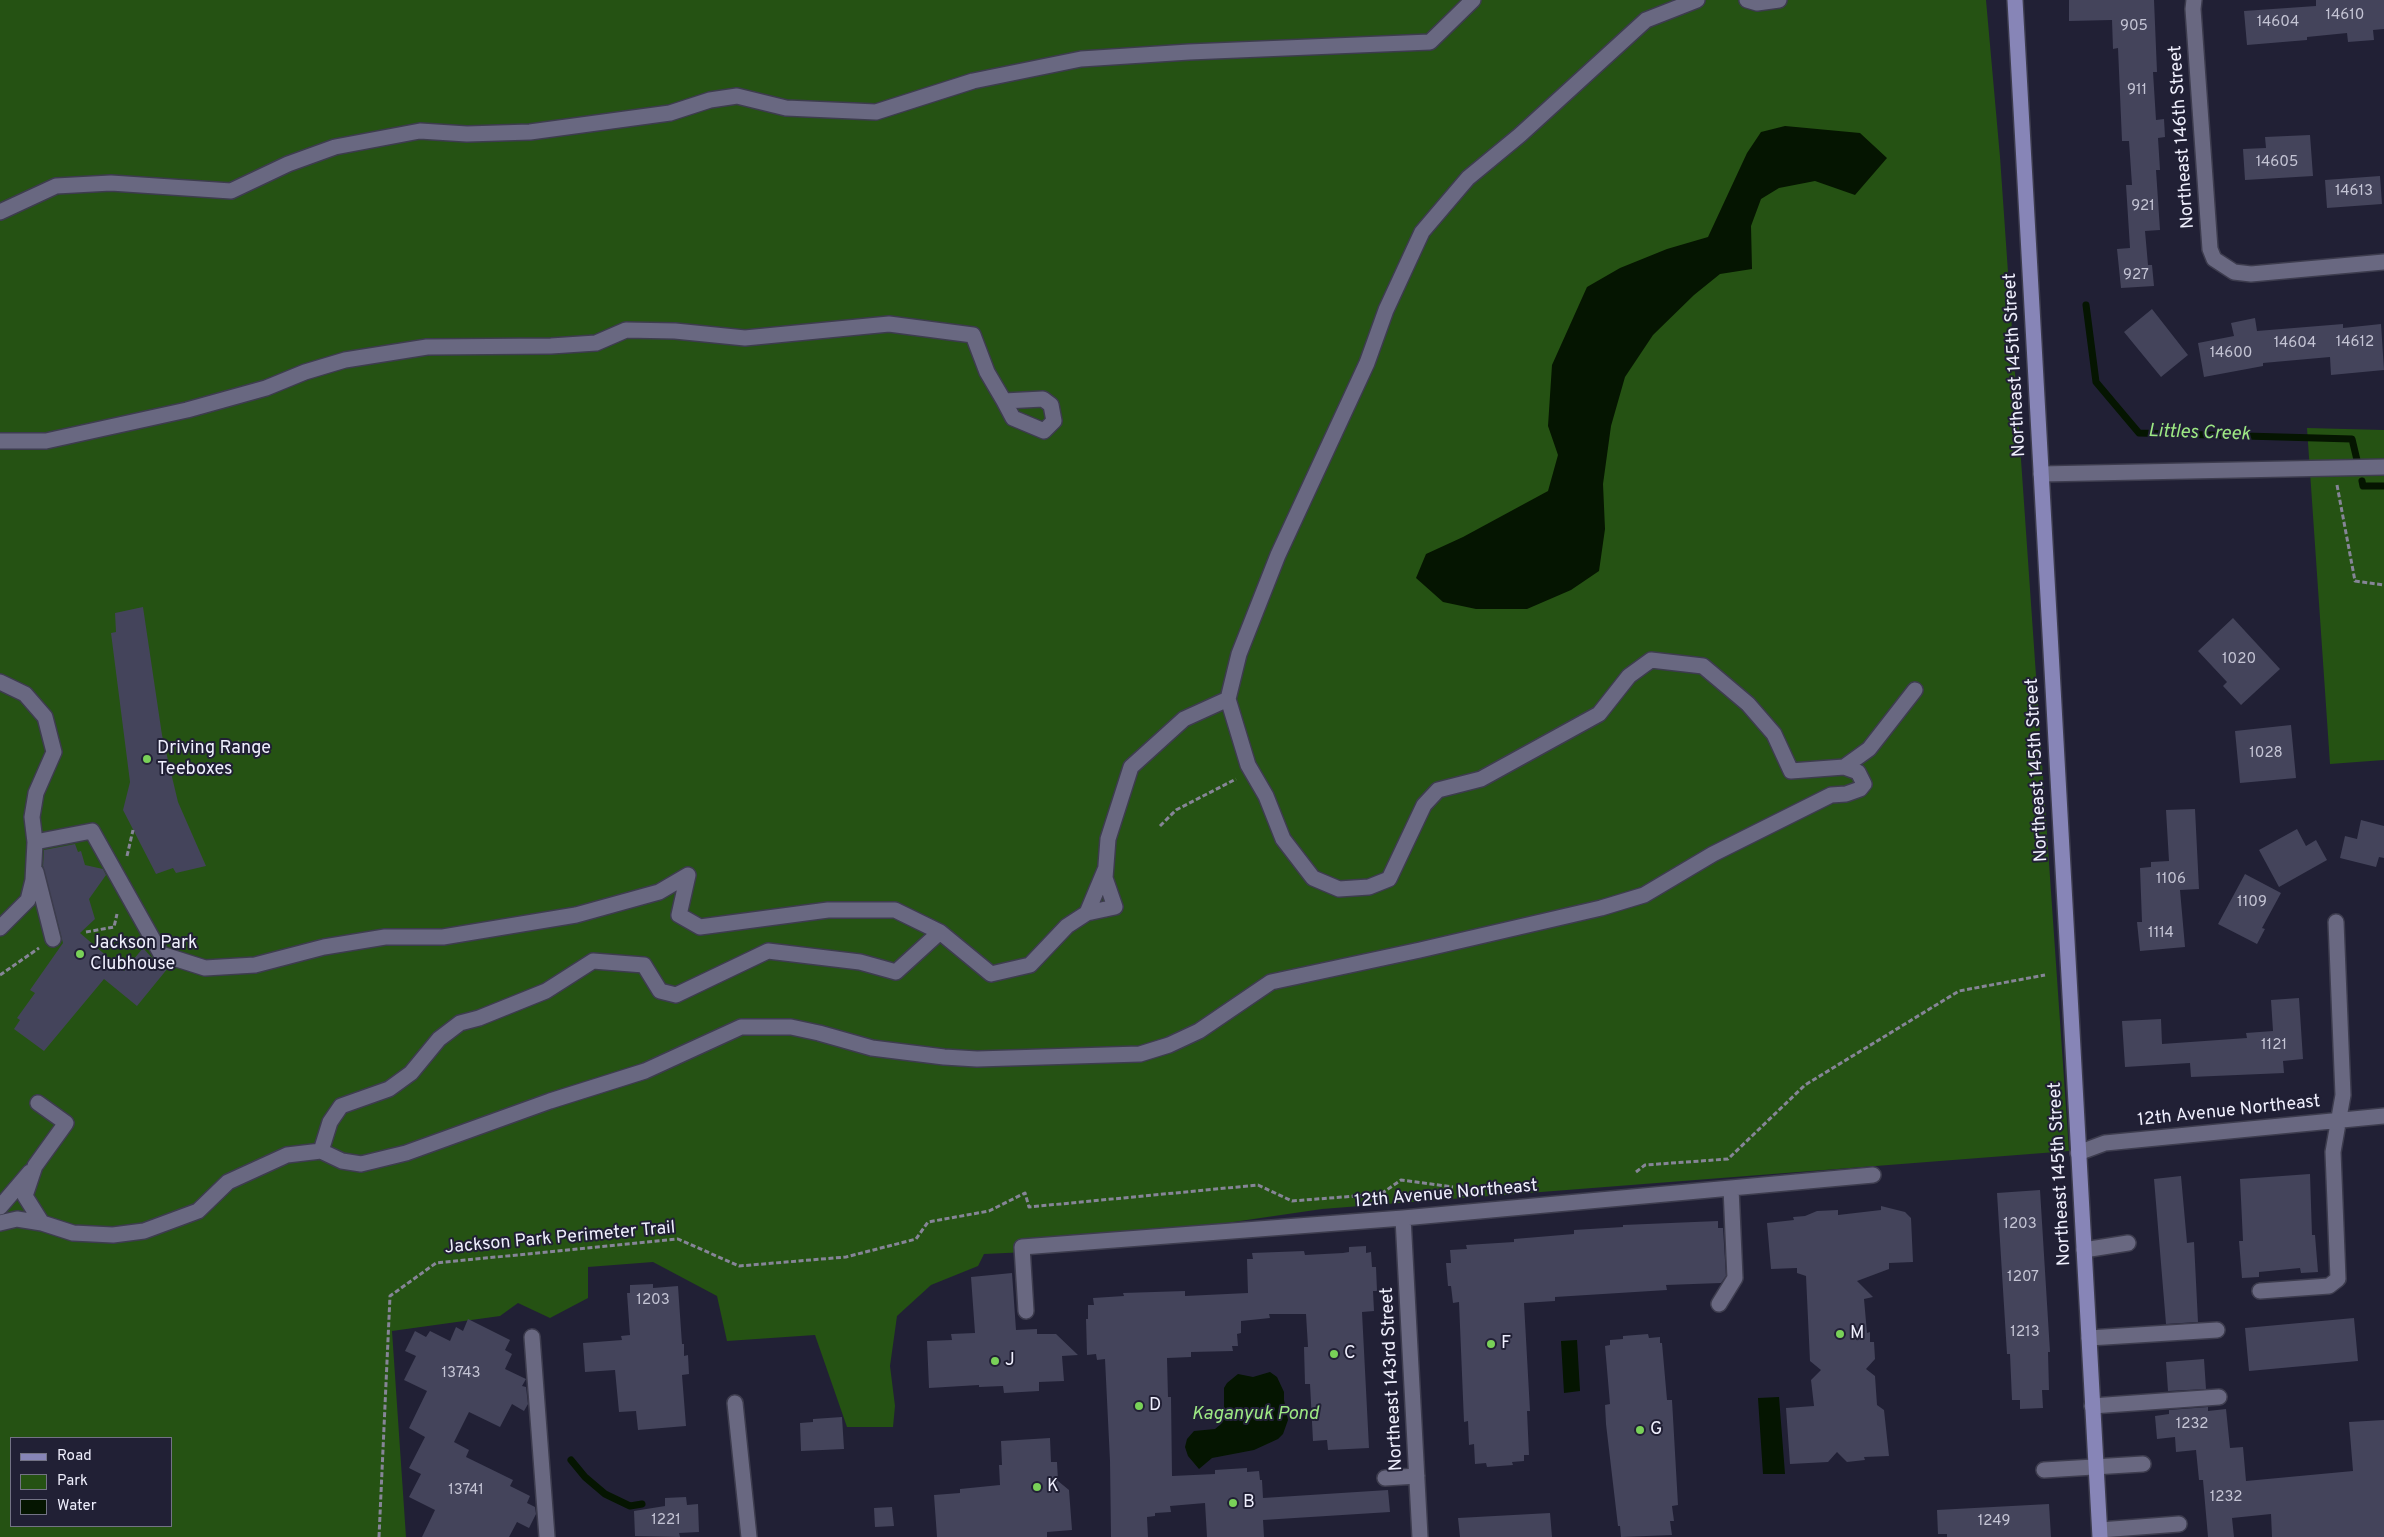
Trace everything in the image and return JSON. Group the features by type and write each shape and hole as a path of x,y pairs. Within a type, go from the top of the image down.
{"main road":[{"name":"Northeast 145th Street","path":"2015,0 2100,1533"}],"street":[{"path":"0,212 56,186 111,183 231,191 288,164 335,147 420,131 467,134 530,132 670,113 710,100 737,96 786,108 876,112 973,80 1081,59 1189,52 1430,42 1474,0"},
{"path":"0,1223 17,1219 42,1223 73,1233 113,1235 144,1231 198,1211 228,1182 287,1155 321,1151 342,1161 361,1164 406,1153 550,1101 645,1071 741,1027 791,1027 819,1032 872,1048 944,1057 977,1059 1140,1054 1169,1045 1199,1030 1271,982 1601,908 1644,895 1713,854 1831,794 1846,794 1860,789 1864,784 1858,772 1844,767 1791,771 1774,734 1748,704 1703,666 1651,660 1629,676 1598,714 1481,779 1438,790 1424,805 1389,879 1369,887 1339,890 1313,878 1283,839 1266,796 1252,771 1228,700 1239,654 1278,556 1367,363 1386,310 1422,232 1468,178 1520,135 1646,20 1697,0"},
{"path":"1747,0 1757,3 1779,0"},
{"name":"Northeast 146th Street","path":"2194,0 2193,9 2210,249 2214,259 2222,266 2234,272 2251,274 2384,262"},
{"path":"0,441 46,440 187,410 266,388 305,372 345,360 427,347 552,346 596,343 626,330 675,331 745,338 889,324 973,335 988,372 1004,401"},
{"path":"2040,474 2384,467"},
{"path":"0,682 25,694 45,717 54,752 36,793 32,817 35,842 33,880 28,900 0,928"},
{"path":"1844,767 1869,749 1915,690"},
{"path":"35,842 92,832 161,954 205,968 255,965 324,947 385,937 443,937 576,915 659,892 688,875 679,915 700,927 828,910 895,910 940,932 991,974 1030,965 1067,926 1087,913 1116,907 1105,878 1108,839 1131,767 1184,718 1228,700"},
{"path":"34,866 53,939"},
{"path":"1087,913 1106,870"},
{"path":"2260,1291 2329,1286 2338,1279 2333,1152 2343,1095 2336,922"},
{"path":"321,1151 330,1122 342,1106 389,1089 411,1072 439,1039 460,1023 479,1018 546,991 593,962 644,965 660,990 676,995 768,951 860,962 896,972 940,932"},
{"path":"0,1207 35,1166 66,1123 38,1103"},
{"name":"12th Avenue Northeast","path":"2078,1152 2105,1143 2384,1116"},
{"path":"35,1166 25,1196 42,1223"},
{"name":"12th Avenue Northeast","path":"1026,1310 1022,1247 1403,1218 1873,1175"},
{"path":"1719,1304 1735,1278 1731,1188"},
{"name":"Northeast 143rd Street","path":"1403,1218 1420,1537"},
{"path":"2084,1250 2128,1243"},
{"path":"2089,1338 2217,1330"},
{"path":"532,1337 547,1537"},
{"path":"2092,1406 2219,1397"},
{"path":"735,1403 749,1537"},
{"path":"2044,1470 2143,1464"},
{"path":"1385,1478 1417,1476"},
{"path":"2100,1533 2178,1524"}],"path":[{"path":"2334,468 2355,581 2384,585"},
{"path":"1160,826 1176,810 1252,771"},
{"path":"0,975 53,939"},
{"path":"1636,1172 1645,1164 1728,1160 1805,1085 1959,991 2045,975"},
{"name":"Jackson Park Perimeter Trail","path":"379,1537 390,1296 436,1263 678,1239 739,1266 846,1257 916,1239 928,1222 989,1211 1025,1193 1029,1207 1258,1185 1292,1202 1381,1194 1401,1180 1453,1187"}],"green space":[{"path":"0,0 1986,0 2000,157 2069,1151 1322,1209 1028,1252 984,1254 978,1266 931,1285 897,1316 890,1366 895,1406 893,1427 847,1427 815,1335 727,1341 717,1296 653,1262 588,1267 588,1298 550,1318 518,1303 500,1316 392,1331 406,1537 0,1537"},
{"path":"2307,428 2384,430 2384,760 2330,764"}],"water":[{"path":"1785,126 1860,133 1887,158 1855,195 1815,181 1779,188 1761,199 1751,226 1752,269 1720,274 1694,295 1653,335 1625,377 1611,426 1603,484 1605,529 1599,571 1571,590 1527,609 1476,609 1443,602 1416,578 1426,554 1463,537 1548,491 1558,455 1548,426 1552,365 1587,287 1620,268 1667,249 1708,237 1747,153 1761,132"},
{"path":"1577,1340 1580,1391 1564,1393 1561,1341"},
{"name":"Kaganyuk Pond","path":"1270,1372 1277,1377 1284,1392 1288,1420 1283,1434 1278,1439 1254,1450 1212,1458 1199,1469 1188,1456 1185,1447 1187,1439 1194,1431 1215,1429 1221,1424 1224,1417 1224,1388 1227,1383 1238,1374 1253,1377"},
{"path":"1779,1397 1785,1474 1763,1474 1758,1398"}],"building":[{"path":"2069,0 2154,0 2157,72 2153,72 2156,120 2164,119 2165,137 2158,138 2160,170 2156,170 2160,230 2145,231 2148,265 2152,265 2154,286 2121,288 2117,249 2130,248 2126,185 2132,185 2129,141 2122,141 2118,48 2113,49 2112,20 2069,21"},
{"path":"2316,0 2384,0 2384,29 2373,30 2374,40 2348,42 2347,33 2307,37 2307,40 2247,45 2244,11 2316,6"},
{"path":"2310,135 2313,176 2245,180 2243,149 2266,148 2265,137"},
{"path":"2380,176 2382,204 2327,208 2325,180"},
{"path":"2152,309 2188,355 2161,377 2124,332"},
{"path":"2255,318 2257,331 2343,324 2343,328 2381,324 2384,370 2331,375 2330,357 2263,363 2263,366 2204,377 2198,343 2234,336 2231,323"},
{"name":"Driving Range Teeboxes","path":"143,607 162,735 178,802 206,866 176,873 173,868 156,874 123,810 130,782 111,633 116,632 115,613"},
{"path":"2233,618 2280,669 2241,705 2223,686 2227,682 2198,651"},
{"path":"2291,725 2296,778 2240,783 2235,731"},
{"path":"2195,809 2199,889 2180,890 2185,947 2140,951 2137,922 2142,922 2140,868 2151,867 2151,862 2169,861 2166,810"},
{"path":"2361,820 2384,826 2384,858 2379,857 2376,867 2340,858 2345,836 2357,839"},
{"path":"2297,829 2306,846 2316,840 2327,860 2279,887 2259,850"},
{"name":"Jackson Park Clubhouse","path":"75,844 78,852 81,851 85,865 103,869 106,875 89,899 95,919 80,933 124,971 143,948 153,959 168,968 137,1006 104,979 44,1051 14,1029 20,1020 17,1018 35,993 30,990 63,943 43,866 44,850"},
{"path":"2245,874 2281,893 2262,928 2265,929 2257,944 2218,924"},
{"path":"2299,998 2303,1059 2283,1061 2284,1073 2191,1077 2190,1063 2125,1067 2122,1021 2161,1019 2162,1044 2247,1038 2246,1033 2273,1031 2271,1000"},
{"path":"2310,1174 2312,1235 2315,1235 2318,1272 2301,1273 2300,1268 2259,1272 2259,1277 2242,1278 2239,1241 2243,1241 2240,1179"},
{"path":"2181,1176 2187,1243 2194,1242 2198,1322 2166,1324 2154,1179"},
{"path":"2040,1190 2050,1352 2048,1352 2049,1390 2042,1390 2043,1408 2020,1409 2020,1400 2012,1400 2010,1354 2007,1354 1997,1193"},
{"name":"M","path":"1881,1206 1905,1212 1911,1218 1913,1262 1889,1263 1889,1269 1857,1281 1873,1297 1864,1299 1867,1333 1870,1332 1870,1342 1874,1342 1875,1359 1866,1369 1875,1376 1877,1405 1884,1410 1889,1456 1864,1457 1865,1460 1847,1462 1837,1452 1828,1462 1790,1464 1786,1408 1814,1406 1811,1380 1821,1370 1810,1361 1806,1276 1797,1273 1797,1268 1771,1269 1767,1223 1794,1220 1793,1217 1805,1216 1817,1211 1838,1210 1838,1215 1881,1210"},
{"name":"F","path":"1718,1221 1718,1228 1723,1228 1726,1276 1721,1283 1666,1285 1667,1290 1555,1297 1555,1301 1524,1303 1530,1411 1527,1411 1529,1455 1524,1455 1524,1461 1512,1462 1513,1465 1487,1467 1486,1463 1475,1464 1474,1444 1469,1445 1468,1421 1464,1422 1459,1302 1453,1303 1451,1286 1448,1286 1446,1263 1451,1263 1450,1250 1467,1249 1466,1245 1514,1242 1514,1239 1574,1234 1574,1230 1623,1227 1623,1225"},
{"path":"1366,1246 1366,1253 1371,1252 1372,1267 1376,1267 1377,1291 1373,1291 1374,1311 1362,1312 1369,1448 1328,1450 1327,1440 1313,1441 1310,1384 1305,1384 1304,1347 1308,1347 1306,1314 1269,1314 1270,1318 1241,1321 1241,1333 1237,1334 1238,1346 1232,1346 1233,1351 1191,1352 1191,1357 1167,1358 1168,1397 1171,1397 1172,1476 1215,1474 1215,1470 1247,1468 1247,1472 1259,1471 1260,1480 1262,1480 1263,1498 1388,1490 1390,1512 1263,1520 1264,1537 1207,1537 1205,1503 1170,1506 1171,1512 1155,1513 1155,1516 1147,1517 1148,1537 1111,1537 1110,1461 1105,1359 1097,1360 1096,1354 1087,1355 1086,1319 1088,1319 1088,1305 1094,1305 1093,1298 1124,1296 1123,1293 1185,1291 1185,1296 1248,1293 1247,1259 1253,1259 1252,1253 1304,1251 1305,1255 1343,1253 1349,1252 1349,1247"},
{"name":"J","path":"1012,1273 1016,1330 1037,1329 1037,1334 1056,1334 1078,1355 1062,1356 1064,1381 1039,1382 1039,1391 1004,1393 1003,1386 979,1387 979,1385 929,1388 927,1341 952,1340 951,1334 975,1333 971,1277"},
{"path":"653,1284 653,1288 678,1286 682,1344 684,1344 684,1356 688,1355 689,1374 682,1375 686,1426 638,1430 636,1411 619,1412 615,1370 585,1372 583,1343 622,1340 621,1336 630,1335 627,1293 630,1293 630,1285"},
{"path":"2354,1318 2358,1361 2249,1371 2245,1328"},
{"path":"468,1319 510,1340 505,1350 512,1354 505,1369 526,1379 522,1386 526,1387 528,1404 524,1411 512,1404 500,1427 469,1412 454,1442 469,1450 466,1457 513,1480 510,1486 530,1496 527,1503 535,1507 536,1514 529,1528 517,1522 509,1537 422,1537 435,1510 409,1497 421,1474 409,1468 425,1437 409,1428 427,1391 404,1380 416,1356 405,1351 415,1331 426,1337 430,1331 450,1341 456,1327 463,1331"},
{"name":"G","path":"1648,1334 1649,1338 1660,1337 1667,1400 1672,1400 1678,1505 1672,1506 1674,1521 1670,1521 1672,1535 1621,1537 1620,1526 1618,1526 1606,1424 1605,1405 1610,1404 1605,1346 1610,1345 1610,1340 1623,1339 1623,1336"},
{"path":"2204,1359 2206,1389 2168,1391 2166,1362"},
{"path":"2208,1407 2208,1411 2226,1409 2230,1448 2243,1447 2246,1481 2353,1471 2349,1422 2384,1420 2384,1537 2272,1537 2271,1514 2232,1518 2234,1537 2208,1537 2203,1480 2199,1480 2196,1450 2176,1452 2175,1437 2157,1439 2155,1416 2169,1414 2169,1410"},
{"path":"842,1417 844,1449 801,1451 800,1423 813,1422 813,1419"},
{"name":"K","path":"1050,1438 1051,1462 1057,1462 1058,1481 1069,1490 1072,1530 1047,1532 1047,1537 937,1537 934,1495 960,1493 960,1489 1000,1485 999,1465 1002,1465 1001,1441"},
{"path":"686,1497 687,1505 698,1504 699,1532 679,1533 680,1537 635,1536 634,1511 665,1506 665,1498"},
{"path":"2049,1504 2051,1537 1947,1537 1947,1534 1938,1534 1937,1510"},
{"path":"892,1507 894,1526 875,1527 874,1508"},
{"path":"1550,1513 1552,1537 1460,1537 1458,1518"}],"waterway":[{"name":"Littles Creek","path":"2086,305 2096,382 2139,433 2352,439 2357,460"},
{"name":"Littles Creek","path":"2362,481 2363,486 2384,486"},
{"path":"571,1460 585,1477 605,1494 630,1506 642,1504"}],"place":[{"name":"Driving Range Teeboxes","path":"147,759"},
{"name":"Jackson Park Clubhouse","path":"80,954"},
{"name":"M","path":"1840,1334"},
{"name":"F","path":"1491,1344"},
{"name":"C","path":"1334,1354"},
{"name":"J","path":"995,1361"},
{"name":"D","path":"1139,1406"},
{"name":"G","path":"1640,1430"},
{"name":"K","path":"1037,1487"},
{"name":"B","path":"1233,1503"}]}
